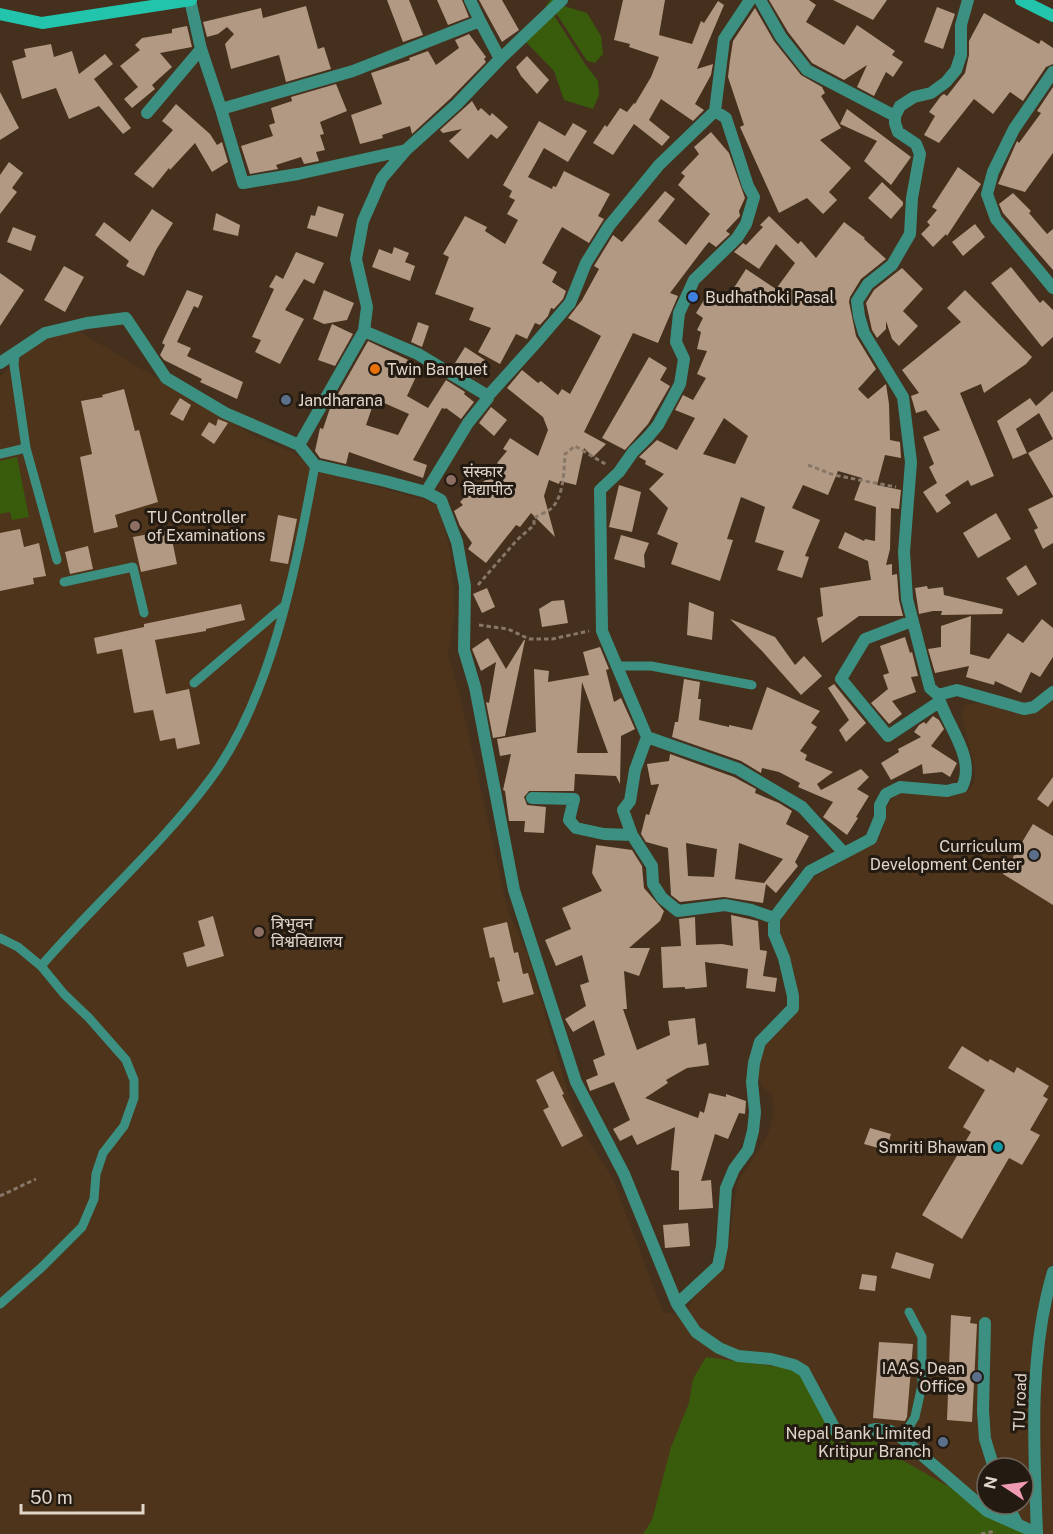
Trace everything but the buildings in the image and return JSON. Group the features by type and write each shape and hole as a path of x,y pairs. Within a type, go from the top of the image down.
{"main road":[{"path":"0,14 42,23 191,0"},
{"path":"1021,0 1053,16"}],"street":[{"path":"191,0 201,49 243,183 298,174 406,150"},
{"path":"470,0 500,59"},
{"path":"299,445 364,331 366,307 356,259 363,221 382,178 406,150 458,104 500,59 562,0"},
{"path":"426,492 468,423 488,396 570,303 586,263 609,226 659,165 715,111 724,39 750,0"},
{"path":"760,0 781,37 807,70 895,116"},
{"path":"676,1304 718,1266 722,1246 726,1188 734,1169 748,1150 753,1131 752,1082 760,1042 793,1008 794,996 784,958 774,934 774,918 810,871 871,839 880,817 880,805 886,794 900,787 947,791 962,787 967,776 964,758 939,698 930,688 907,599 904,552 911,462 903,397 864,333 857,301 868,284 892,265 910,234 912,198 920,154 916,144 898,132 895,116 900,106 914,97 931,93 946,82 956,70 961,55 961,25 968,0"},
{"path":"221,108 353,71 480,21"},
{"path":"147,113 201,49"},
{"path":"1053,72 1014,129 993,172 987,194 996,219 1053,288"},
{"path":"715,111 726,118 748,186 754,197 746,224 737,238 694,280 679,313 676,342 684,358 680,384 658,424 633,452 620,472 600,490 601,629 646,737 635,770 630,801 623,810 632,835 652,866 653,884 662,898 678,910 725,905 751,910 774,918"},
{"path":"0,363 45,333 87,323 126,318 166,378 225,413 299,445 315,465 426,492 441,500 457,542 465,586 464,650 475,687 514,890 576,1082 624,1174 676,1304 696,1332 719,1348 738,1356 771,1359 794,1365 804,1371 836,1431 853,1435 875,1429 891,1431 987,1511 1037,1533"},
{"path":"364,331 418,354 488,396"},
{"path":"912,621 865,639 842,679 888,736 939,698 957,690 1024,709 1034,707 1053,692"},
{"path":"646,737 738,769 802,807 844,853"},
{"path":"532,798 574,799 569,820 576,828 604,834 632,835"},
{"name":"TU road","path":"1037,1533 1035,1418 1039,1342 1053,1272"},
{"path":"985,1323 983,1411 985,1439 990,1456"},
{"path":"1013,1516 1018,1525"}],"lane":[{"path":"15,354 14,365 26,448 57,560"},
{"path":"0,454 26,448"},
{"path":"41,966 165,834 210,780 238,733 264,674 296,567 315,465"},
{"path":"64,582 133,567 144,613"},
{"path":"194,683 284,607"},
{"path":"617,666 651,666 752,685"},
{"path":"0,938 18,947 41,966 126,1060 134,1080 134,1098 124,1126 103,1154 96,1174 94,1199 82,1227 0,1305"},
{"path":"902,1438 915,1417 922,1385 922,1337 909,1312"}],"path":[{"path":"465,586 471,588 477,586 517,540 534,525 534,518 552,507 560,492 565,454 575,446 620,472"},
{"path":"808,465 834,475 909,489"},
{"path":"465,623 508,629 529,639 552,639 601,629"},
{"path":"0,1197 36,1179"}],"shaded area":[{"name":"त्रिभुवन विश्वविद्यालय","path":"75,329 254,436 290,451 322,472 425,500 439,506 451,556 455,613 448,655 460,696 508,911 527,953 572,1106 590,1144 612,1177 663,1312 678,1314 687,1308 725,1252 731,1231 737,1183 768,1135 774,1113 772,1095 763,1087 756,1075 762,1044 790,1012 796,991 794,970 779,941 779,923 786,904 799,886 879,839 887,807 892,798 899,793 956,796 968,790 974,783 975,767 961,715 965,705 986,702 1022,714 1030,714 1038,712 1053,700 1053,1534 0,1534 0,376 34,345 57,331"}],"green space":[{"path":"550,0 558,0 564,6 587,13 601,36 603,54 595,63 587,61 558,16 546,6"},
{"path":"545,8 555,17 598,81 599,95 593,109 564,100 554,71 522,38"},
{"path":"17,457 29,517 12,520 10,512 0,514 0,461"},
{"path":"706,1357 787,1368 801,1375 816,1406 832,1426 873,1435 895,1456 975,1501 975,1516 1004,1516 1038,1534 643,1534 652,1520 671,1447 689,1403 693,1379"}],"place":[{"name":"Budhathoki Pasal","path":"693,297"},
{"name":"Twin Banquet","path":"375,369"},
{"name":"Jandharana","path":"286,400"},
{"name":"संस्कार विद्यापीठ","path":"451,480"},
{"name":"TU Controller of Examinations","path":"135,526"},
{"name":"Curriculum Development Center","path":"1034,855"},
{"name":"त्रिभुवन विश्वविद्यालय","path":"259,932"},
{"name":"Smriti Bhawan","path":"998,1147"},
{"name":"IAAS, Dean Office","path":"977,1377"},
{"name":"Nepal Bank Limited Kritipur Branch","path":"943,1442"}]}
